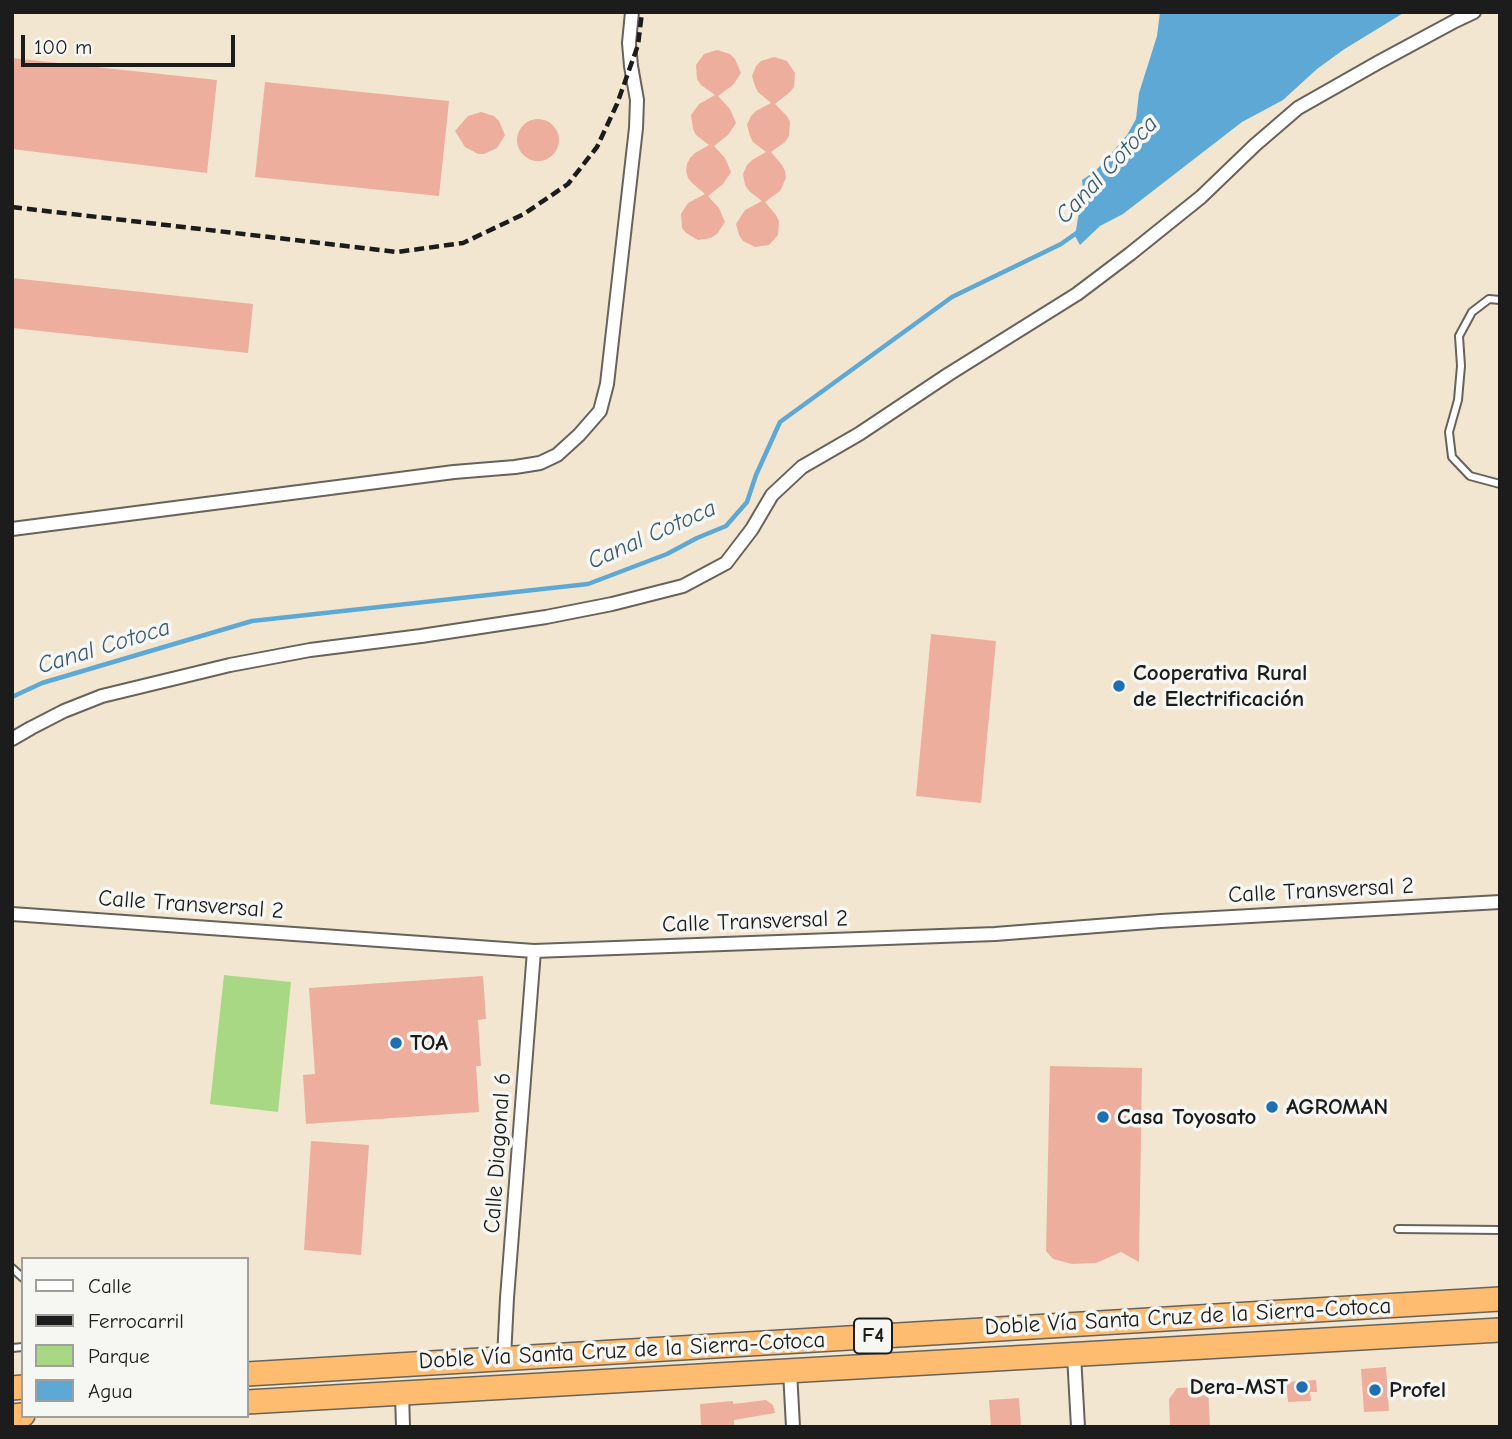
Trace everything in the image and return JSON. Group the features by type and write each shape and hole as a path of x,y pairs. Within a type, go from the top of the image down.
{"highway":[{"name":"Doble Vía Santa Cruz de la Sierra-Cotoca","path":"248,1374 1500,1299"},
{"name":"Doble Vía Santa Cruz de la Sierra-Cotoca","path":"248,1402 1500,1330"}],"street":[{"path":"12,529 454,472 515,467 540,463 557,455 600,411 607,384 636,128 637,100 629,43 632,12"},
{"path":"12,739 64,711 102,696 230,665 310,650 546,617 683,586 726,564 752,529 772,495 802,467 859,434 1077,294 1201,197 1298,108 1474,12"},
{"name":"Calle Transversal 2","path":"12,914 534,951 995,934 1500,902"},
{"name":"Calle Diagonal 6","path":"504,1358 534,951"},
{"path":"1074,1354 1078,1427"},
{"path":"790,1371 793,1427"},
{"path":"402,1394 403,1427"}],"lane":[{"path":"1500,300 1489,299 1472,312 1459,336 1461,366 1458,400 1449,432 1452,457 1470,476 1500,484"},
{"path":"1398,1229 1500,1230"}],"green space":[{"path":"224,975 291,982 278,1112 210,1104"}],"water":[{"path":"1160,12 1405,12 1343,50 1283,100 1242,122 1123,214 1100,226 1080,245 1075,236 1082,180 1101,165 1127,135 1136,119 1139,93 1157,36"}],"building":[{"path":"717,50 730,54 741,73 733,85 718,96 730,109 736,123 728,135 714,146 725,158 731,172 723,184 708,196 719,208 725,222 711,238 698,240 682,228 681,214 688,203 705,194 692,183 686,171 690,158 709,145 696,135 691,115 699,104 715,95 697,79 696,65 704,54"},
{"path":"774,57 787,61 795,73 794,87 775,104 790,122 789,136 771,152 782,165 786,178 780,191 765,202 779,221 778,235 769,245 755,247 743,241 736,224 745,210 762,201 745,185 743,174 747,165 766,152 753,142 747,125 756,111 771,103 758,92 752,76 761,61"},
{"path":"12,58 217,80 207,173 12,149"},
{"path":"265,82 449,101 439,196 255,177"},
{"path":"481,112 494,116 505,135 497,148 478,154 465,147 455,131 468,116"},
{"path":"538,119 553,125 559,140 553,155 538,161 523,155 517,140 523,125"},
{"path":"12,278 253,304 248,353 12,328"},
{"path":"931,634 996,641 981,803 916,796"},
{"name":"TOA","path":"483,976 486,1019 478,1020 481,1066 476,1066 479,1112 306,1124 303,1075 315,1074 309,988"},
{"path":"1050,1066 1142,1068 1139,1262 1121,1252 1096,1263 1072,1264 1053,1259 1046,1251"},
{"path":"311,1141 369,1145 361,1255 304,1250"},
{"name":"Profel","path":"1386,1367 1389,1411 1364,1412 1361,1369"},
{"name":"Dera-MST","path":"1316,1380 1317,1392 1310,1392 1311,1401 1288,1402 1286,1382"},
{"path":"1208,1387 1210,1427 1170,1427 1169,1399 1177,1388"},
{"path":"1019,1398 1021,1427 991,1427 989,1400"},
{"path":"766,1400 773,1405 775,1413 734,1420 734,1427 701,1427 700,1404"}],"waterway":[{"name":"Canal Cotoca","path":"12,697 42,683 252,621 588,584 667,554 726,526 747,502 780,422 952,297 1061,244 1078,232"}],"railway":[{"path":"12,207 397,252 463,243 524,214 568,184 597,147 617,104 638,45 642,12"}],"place":[{"name":"Cooperativa Rural de Electrificación","path":"1119,686"},
{"name":"TOA","path":"396,1043"},
{"name":"AGROMAN","path":"1272,1107"},
{"name":"Casa Toyosato","path":"1103,1117"},
{"name":"Dera-MST","path":"1302,1387"},
{"name":"Profel","path":"1375,1390"}]}
